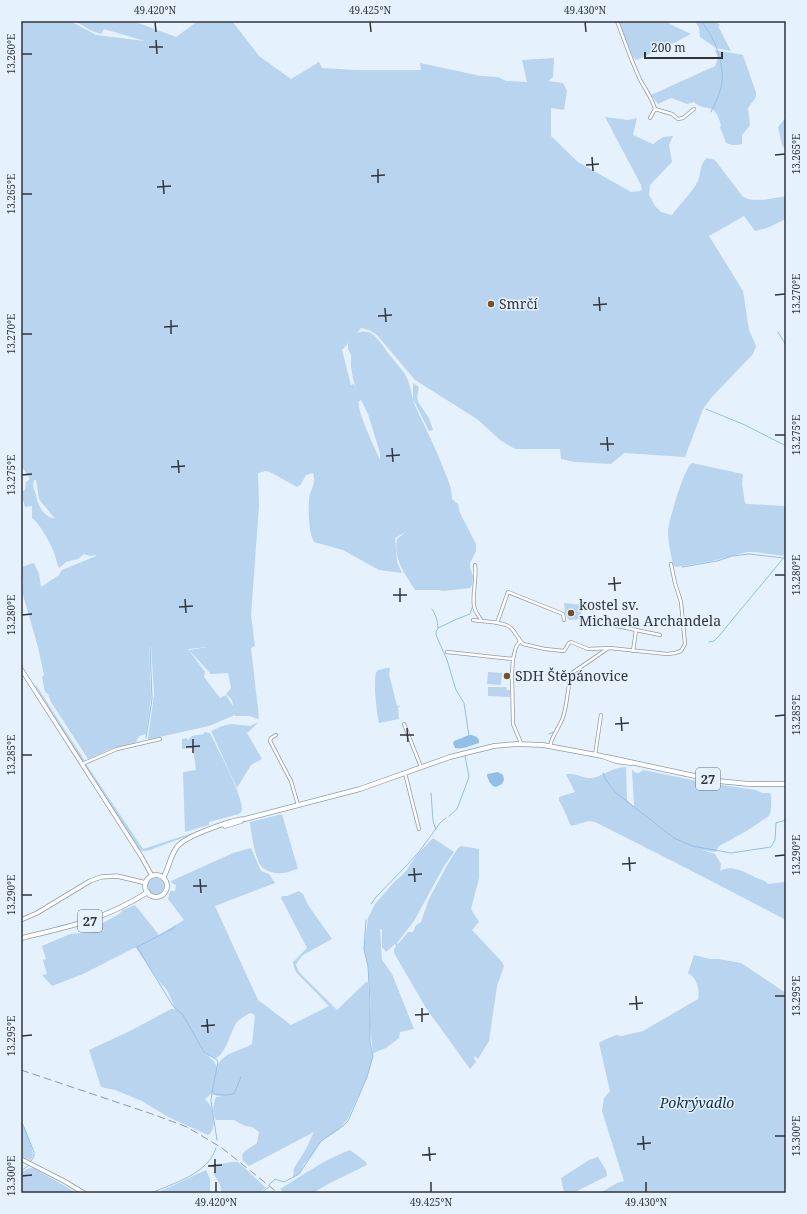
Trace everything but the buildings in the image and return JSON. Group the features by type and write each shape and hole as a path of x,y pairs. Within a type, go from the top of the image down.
{"main road":[{"path":"21,669 141,856 152,876"},
{"name":"27","path":"21,938 96,919 122,908 148,892 156,897 164,894 167,885 163,878 168,869 174,851 180,843 193,836 245,820 355,791 421,767 471,751 494,746 521,743 550,746 602,756 616,762 631,763 718,780 754,784 786,784"},
{"path":"21,920 37,913 101,876 117,876 146,883"},
{"path":"148,892 146,883 148,879 152,876 163,878"},
{"path":"21,1159 84,1193"}],"street":[{"path":"617,21 640,81 652,98 655,108 650,118"},
{"path":"655,108 672,114 678,119 683,118 694,110"},
{"path":"473,620 497,623 510,628 523,644 530,647 563,651 570,642 588,650 608,648 675,653 681,651 685,644 681,602 671,564"},
{"path":"474,565 476,576 474,605 482,620"},
{"path":"497,623 508,592 563,614 564,620"},
{"path":"617,626 660,635"},
{"path":"633,651 636,630"},
{"path":"520,641 516,647 512,659 513,724 521,743"},
{"path":"550,746 552,738 564,716 572,673 608,648"},
{"path":"447,652 512,659"},
{"path":"595,755 601,715"},
{"path":"404,724 421,767"},
{"path":"276,735 270,738 270,742 291,781 298,806"},
{"path":"82,764 117,749 160,740"},
{"path":"405,773 419,829"}],"green space":[{"path":"21,21 70,21 96,35 145,41 104,29 101,34 90,30 75,21 133,21 176,37 198,21 232,21 259,56 291,79 319,62 322,68 356,70 421,70 420,63 481,76 498,77 506,81 527,82 522,60 554,58 553,77 548,81 563,83 567,91 564,110 551,108 551,136 578,162 631,192 640,191 642,189 641,185 605,117 628,120 637,118 633,135 653,144 663,137 673,136 669,145 672,162 650,185 649,195 655,206 661,212 672,215 698,181 702,165 707,158 715,160 743,197 747,199 758,200 786,196 786,219 767,228 755,231 744,216 709,236 743,291 749,330 756,346 753,354 711,398 703,409 685,457 624,453 611,464 575,462 561,459 560,449 515,449 500,440 477,419 415,380 377,335 369,330 361,328 357,333 363,331 368,332 376,337 407,378 416,408 448,481 452,499 458,504 460,513 476,544 476,551 470,563 473,577 472,585 470,588 443,591 415,590 398,560 396,546 397,539 407,531 395,538 397,562 402,573 379,570 343,550 314,542 310,528 309,510 309,497 314,480 313,473 306,475 301,484 297,487 270,472 266,471 258,473 259,506 251,615 255,646 251,648 258,719 249,716 235,715 209,726 148,739 154,694 151,645 149,645 151,698 146,734 139,736 136,742 111,749 88,759 51,702 48,694 45,692 42,677 44,675 38,647 21,592 23,580 21,580 21,567 34,563 39,574 41,587 59,575 62,570 96,555 90,556 84,554 78,559 66,562 59,568 49,542 41,528 32,518 32,506 25,507 21,492 25,490 26,482 30,479 21,465","holes":["348,343 348,349 351,355 353,379 358,394 354,384 351,385 342,350","361,400 368,414 380,453 380,460 360,412 359,401","36,480 39,499 55,519 47,516 40,507 33,482","208,647 189,650 211,674 228,673 231,688 226,694 232,700 233,706 226,695 220,698 204,677 205,672 188,649"]},
{"path":"618,21 667,21 670,24 691,34 637,60 633,57"},
{"path":"695,21 716,21 720,26 718,26 731,51 716,48 700,37 699,28"},
{"path":"715,50 743,55 756,93 756,97 748,108 750,125 742,135 742,144 740,145 726,143 718,117 713,109 702,107 694,102 687,104 671,98 658,104 651,95 715,66 718,58"},
{"path":"786,117 786,156 778,127"},
{"path":"413,383 419,387 417,397 418,402 429,418 433,430 429,431 413,399"},
{"path":"692,463 743,474 742,484 745,503 747,504 786,506 786,554 784,556 747,552 712,561 676,567 673,565 668,539 669,525 681,484"},
{"path":"564,603 582,605 581,619 569,620 565,613"},
{"path":"390,668 389,674 397,706 400,706 398,708 399,719 379,723 375,677 376,673 380,669"},
{"path":"488,672 502,673 501,685 487,684"},
{"path":"36,685 85,761 83,762 35,686"},
{"path":"488,687 506,687 507,690 510,690 510,697 488,696"},
{"path":"259,722 247,733 262,759 251,765 237,788 211,731 222,726 232,724 250,726"},
{"path":"204,732 210,733 224,761 239,794 242,811 239,814 209,822 209,825 185,832 183,772 196,770 193,748 182,749 182,739 187,738 187,740 192,736 204,734"},
{"path":"86,764 143,849 226,822 147,851 141,851 138,849 85,765"},
{"path":"626,767 627,800 634,807 632,770 636,773 643,770 702,782 756,790 762,793 770,793 771,811 769,816 745,832 719,846 715,852 702,850 715,854 721,864 720,871 731,868 737,869 765,881 768,884 786,881 786,920 595,822 589,821 571,826 559,800 559,797 575,792 566,774 574,774 586,778 592,778 616,768"},
{"path":"282,814 298,869 287,873 277,873 266,870 262,867 257,858 250,822"},
{"path":"433,838 454,852 444,866 414,921 397,943 398,944 408,932 413,932 416,925 421,922 429,899 458,848 462,846 479,849 479,878 471,909 479,922 472,930 504,966 497,986 489,1041 478,1059 475,1056 474,1058 476,1062 470,1069 426,1008 394,953 396,946 395,944 386,952 382,947 382,930 380,929 382,960 392,974 414,1029 400,1032 399,1038 386,1048 373,1053 370,1026 370,1044 373,1056 367,1077 347,1120 338,1130 320,1142 313,1154 304,1164 300,1173 293,1177 294,1168 306,1149 314,1132 249,1166 243,1161 242,1155 245,1151 257,1143 259,1132 252,1127 245,1126 234,1120 216,1120 213,1111 215,1100 216,1097 223,1096 217,1096 212,1093 205,1099 211,1106 213,1118 212,1130 208,1135 168,1117 142,1101 115,1090 101,1087 89,1050 130,1031 171,1009 175,1009 171,999 166,988 161,984 136,948 83,974 52,986 42,975 47,974 43,960 46,959 42,946 70,934 96,932 101,924 119,914 123,910 135,905 159,935 184,920 168,899 170,891 175,891 176,885 171,881 233,853 251,848 261,871 269,874 275,883 215,906 258,1000 291,1025 329,1006 296,972 294,967 293,962 307,948 281,898 282,896 287,896 299,891 303,894 308,905 332,939 303,955 296,965 299,972 337,1010 366,982 368,982 371,1023 368,965 364,948 368,918 375,904 405,872 417,855","holes":["250,1013 255,1016 252,1044 226,1056 219,1063 217,1069 215,1063 202,1049 209,1056 216,1058 226,1047 237,1022"]},
{"path":"153,878 159,878 164,883 162,892 159,894 153,894 148,889 148,883"},
{"name":"Pokrývadlo","path":"694,955 710,959 741,963 786,993 786,1193 600,1193 617,1183 624,1181 602,1111 604,1098 610,1091 599,1043 616,1035 622,1036 643,1031 698,999 699,992 696,981 688,973"},
{"path":"21,1126 25,1128 32,1149 33,1156 30,1160 21,1156"},
{"path":"350,1150 366,1162 367,1165 313,1193 284,1193 280,1189 323,1163"},
{"path":"598,1157 606,1170 607,1176 573,1193 564,1193 561,1178 589,1160"},
{"path":"238,1162 266,1188 259,1193 221,1193 221,1187 214,1175 215,1165"},
{"path":"32,1168 77,1193 21,1193 21,1173"},
{"path":"206,1170 210,1179 210,1190 212,1193 157,1193"}],"shaded area":[{"path":"469,735 473,735 479,739 479,743 464,748 455,748 453,743 454,741"},
{"path":"498,772 503,775 504,780 502,784 494,787 491,784 487,774"}],"waterway":[{"path":"701,21 714,42 720,58 722,74 722,82 718,97 711,112"},
{"path":"778,332 786,345"},
{"path":"706,409 745,425 786,446"},
{"path":"682,567 717,561 732,556 749,554 784,558"},
{"path":"709,642 714,641 718,637 786,555"},
{"path":"438,628 470,614 472,608"},
{"path":"432,609 438,624 436,635 447,660 456,690 464,703 469,736"},
{"path":"146,738 152,699 150,645"},
{"path":"549,734 554,732"},
{"path":"449,816 457,809 469,777 465,756"},
{"path":"603,773 606,780 615,792 674,838 692,846 731,853 771,847 775,840 776,823 786,820"},
{"path":"431,793 433,821 436,830"},
{"path":"371,904 419,852 440,823 446,818"},
{"path":"269,1185 275,1179 284,1182 299,1174 321,1141 348,1121 367,1077 373,1056 370,1042 368,966 364,949 366,920"},
{"path":"175,926 174,928 137,947 173,1006 183,1015 204,1052 218,1062 211,1101 217,1140"},
{"path":"213,1094 234,1094 241,1077"},
{"path":"21,1120 34,1152 34,1156 31,1161"},
{"path":"151,1193 180,1181 198,1171 206,1165 216,1148"},
{"path":"21,1171 29,1165"},
{"path":"261,1193 269,1187"}],"railway":[{"path":"21,1070 187,1127 222,1148 278,1193"}],"place":[{"name":"Smrčí","path":"491,304"},
{"name":"kostel sv. Michaela Archandela","path":"571,613"},
{"name":"SDH Štěpánovice","path":"507,676"}]}
